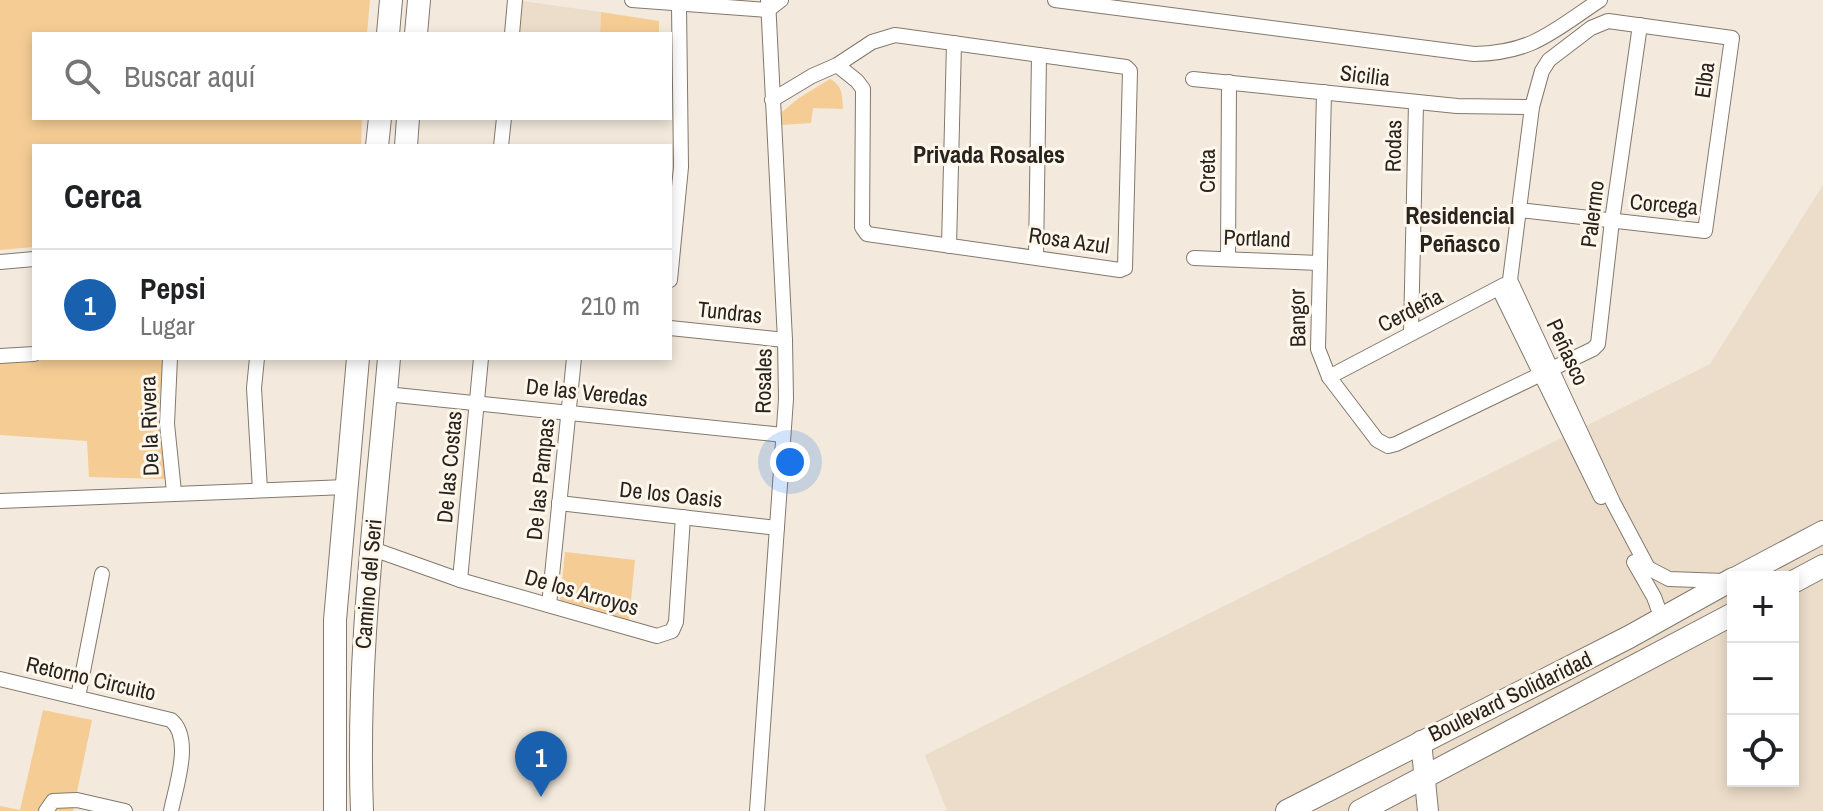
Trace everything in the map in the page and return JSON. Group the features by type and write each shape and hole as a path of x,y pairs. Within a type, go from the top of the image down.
{"main road":[{"path":"375,32 377,0"},
{"path":"388,32 391,0"},
{"path":"416,32 419,0"},
{"path":"377,144 380,120"},
{"path":"406,144 408,120"},
{"name":"Camino del Seri","path":"335,811 335,620 358,360"},
{"name":"Camino del Seri","path":"362,811 362,659 389,360"},
{"name":"Boulevard Solidaridad","path":"1748,571 1823,532"},
{"name":"Boulevard Solidaridad","path":"1287,811 1662,619 1727,582"},
{"name":"Boulevard Solidaridad","path":"1360,811 1727,617"}],"street":[{"path":"512,32 515,0"},
{"path":"632,0 679,5 768,5 781,0"},
{"path":"1055,0 1474,54 1515,51 1532,45 1600,0"},
{"path":"672,233 681,167 675,118 679,5"},
{"name":"Rosales","path":"757,811 783,435 785,340 768,5"},
{"name":"Elba","path":"1532,107 1542,71 1549,60 1600,23 1608,21 1732,38 1707,228"},
{"name":"Palermo","path":"1546,371 1598,344 1640,25"},
{"path":"772,100 872,42 895,35 1039,55 1036,257"},
{"path":"949,246 954,43"},
{"name":"Rosa Azul","path":"837,65 863,89 862,227 870,235 1120,270 1125,268 1130,71 1123,66 1039,55"},
{"name":"Sicilia","path":"1193,79 1475,108 1532,107"},
{"name":"Creta","path":"1228,259 1229,82"},
{"name":"Bangor","path":"1324,92 1318,349 1329,377 1377,440 1388,446 1546,371"},
{"name":"Rodas","path":"1411,333 1416,103"},
{"path":"1505,284 1520,210 1532,107"},
{"path":"501,144 504,120"},
{"name":"Corcega","path":"1520,210 1701,233 1707,228"},
{"name":"Portland","path":"1194,258 1319,263"},
{"path":"0,262 32,259"},
{"name":"Cerdeña","path":"1329,377 1505,284"},
{"name":"Peñasco","path":"1505,284 1609,504 1645,571 1662,619"},
{"name":"Tundras","path":"672,328 785,340"},
{"path":"0,356 32,354"},
{"name":"De la Rivera","path":"170,360 167,424 174,492"},
{"path":"257,360 254,401 260,490"},
{"name":"De las Costas","path":"460,580 481,360"},
{"name":"De las Pampas","path":"549,605 574,360"},
{"name":"De las Veredas","path":"386,394 783,435"},
{"path":"0,501 346,487"},
{"name":"De los Oasis","path":"559,503 777,528"},
{"name":"De los Arroyos","path":"370,548 460,580 657,636 672,631 676,622 683,517"},
{"path":"1645,571 1669,579 1727,579"},
{"path":"78,697 102,574"},
{"name":"Retorno Circuito","path":"0,679 162,717 176,724 183,744 171,811"},
{"path":"1421,741 1428,811"},
{"path":"50,806 77,800 125,811"}],"shaded area":[{"path":"0,0 370,0 367,32 32,32 32,120 362,120 361,144 32,144 32,247 0,250"},
{"path":"522,1 601,12 600,32 519,32"},
{"path":"601,12 659,21 659,32 600,32"},
{"path":"830,79 840,88 843,109 813,108 811,123 782,125 782,112"},
{"path":"1823,185 1823,811 947,811 925,755 1710,364"},
{"path":"165,360 159,401 165,479 89,477 87,441 0,435 0,363"},
{"path":"565,552 635,560 629,620 560,600"},
{"path":"43,710 92,720 73,811 0,811 0,806 20,810"}],"place":[{"name":"Pepsi","path":"541,797"}],"district":[{"name":"Privada Rosales","path":"989,155"},
{"name":"Residencial Peñasco","path":"1460,230"}]}
